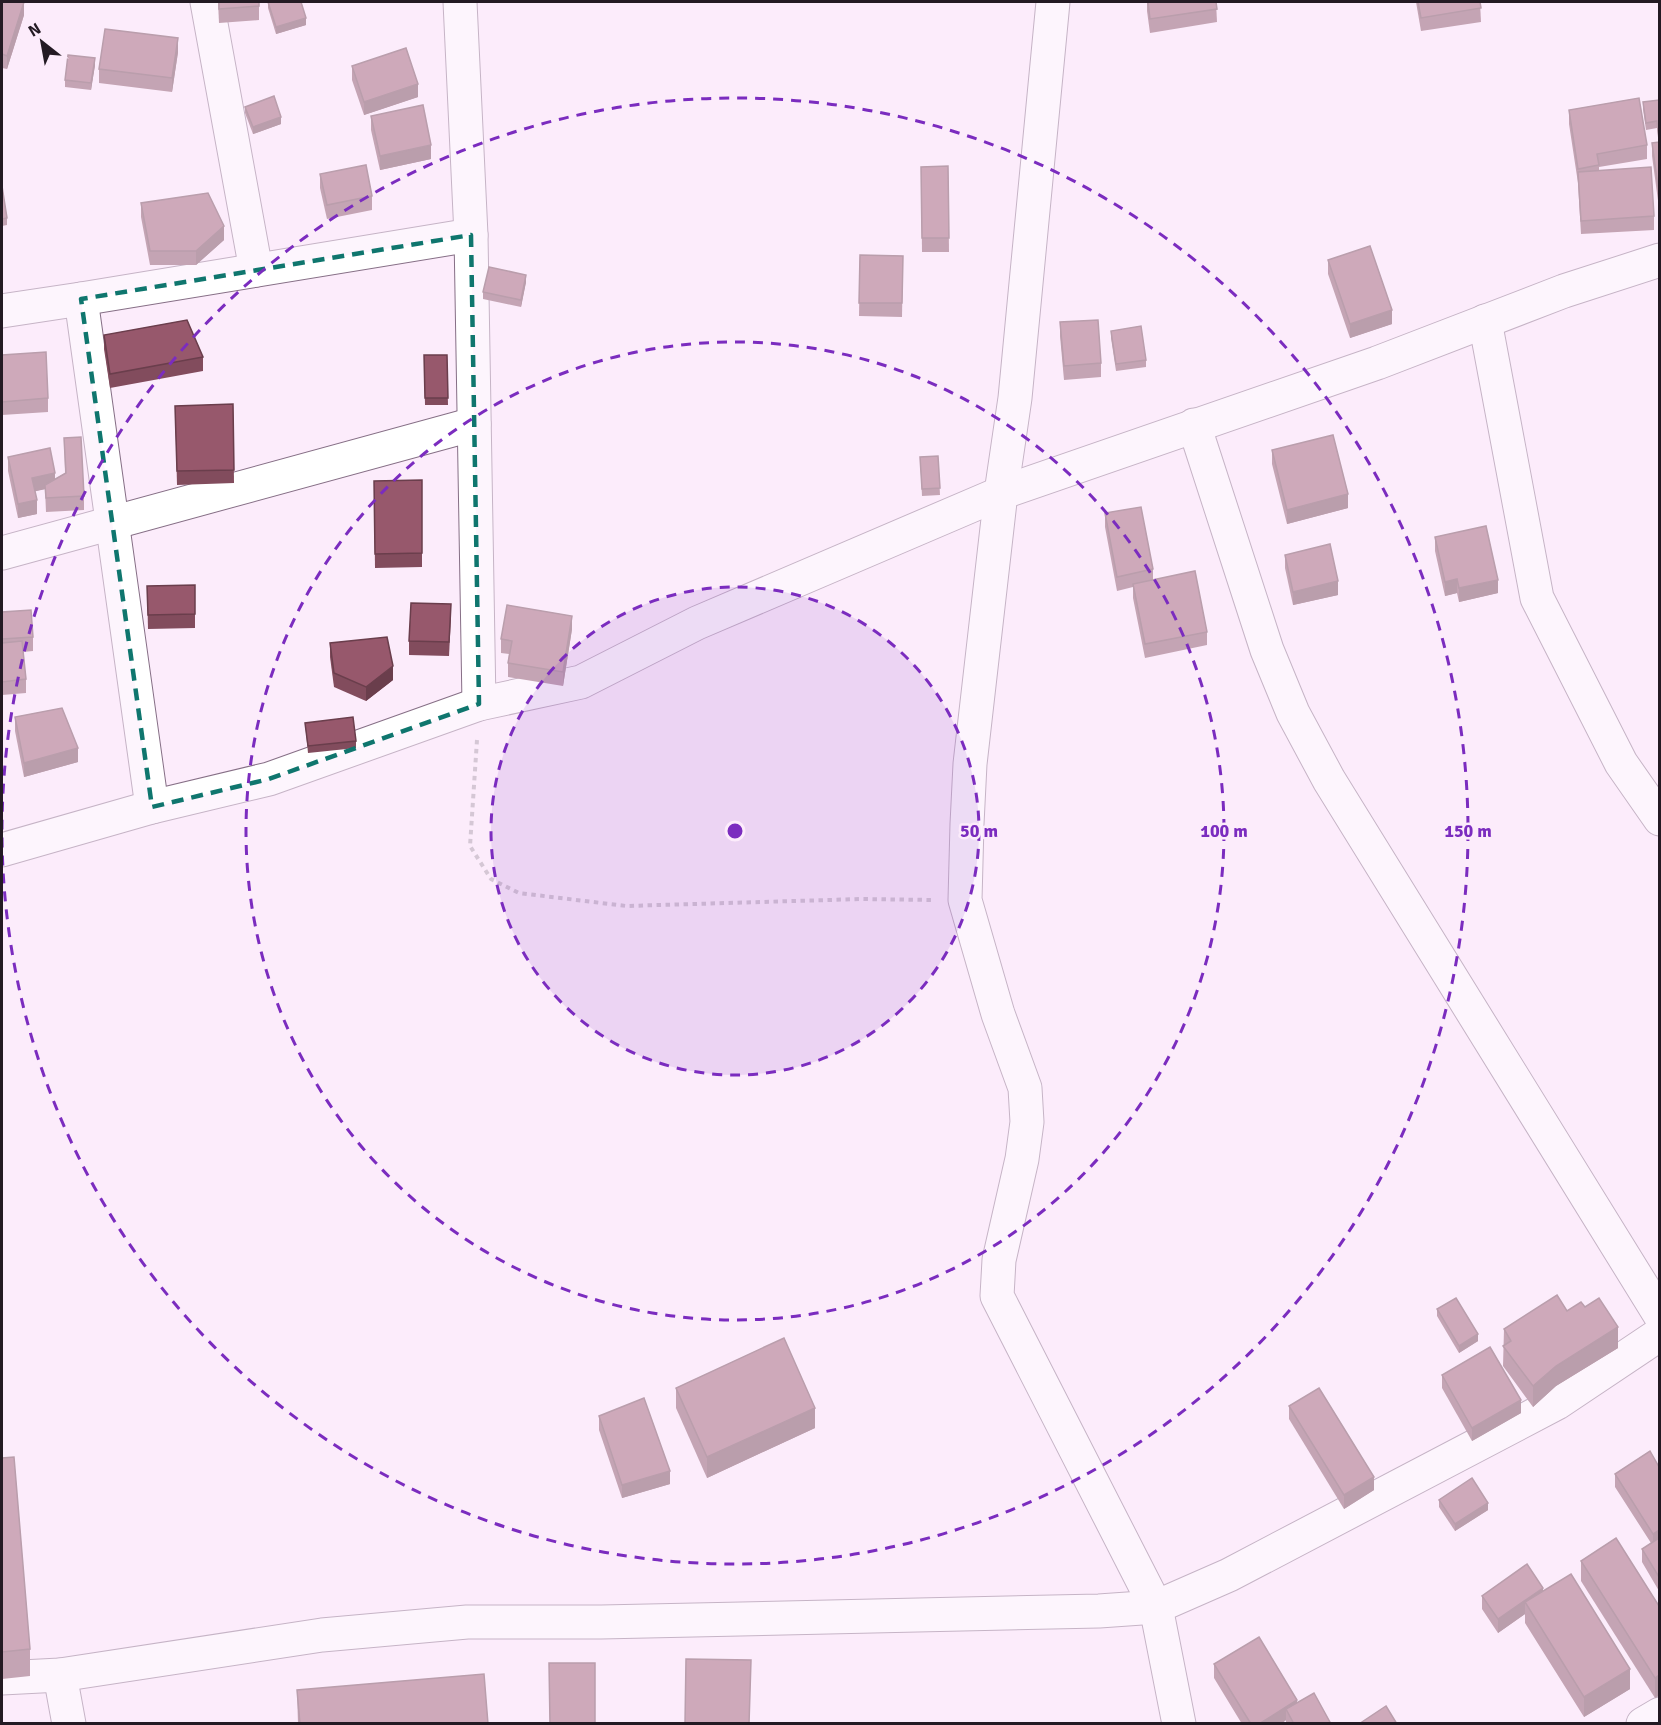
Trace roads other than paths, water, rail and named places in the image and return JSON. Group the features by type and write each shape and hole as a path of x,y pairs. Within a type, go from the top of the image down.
{"street":[{"path":"207,2 256,270"},
{"path":"460,2 471,235 480,704"},
{"path":"1053,2 1016,398 1001,493 970,764 965,900 998,1014 1025,1088 1027,1122 1022,1159 999,1260 997,1296 1156,1607 1179,1724"},
{"path":"2,310 471,235"},
{"path":"2,849 152,807 269,779 480,704 581,682 697,623 1001,493 1377,363 1564,291 1659,260"},
{"path":"81,299 152,807"},
{"path":"1485,321 1538,598 1621,763 1659,819"},
{"path":"2,553 474,424"},
{"path":"1194,425 1257,624 1293,713 1329,780 1659,1315"},
{"path":"2,1678 60,1675 322,1635 467,1622 601,1622 1099,1611 1156,1607 1229,1575 1557,1403 1659,1334"},
{"path":"60,1675 69,1724"},
{"path":"1643,1724 1659,1714"}]}
